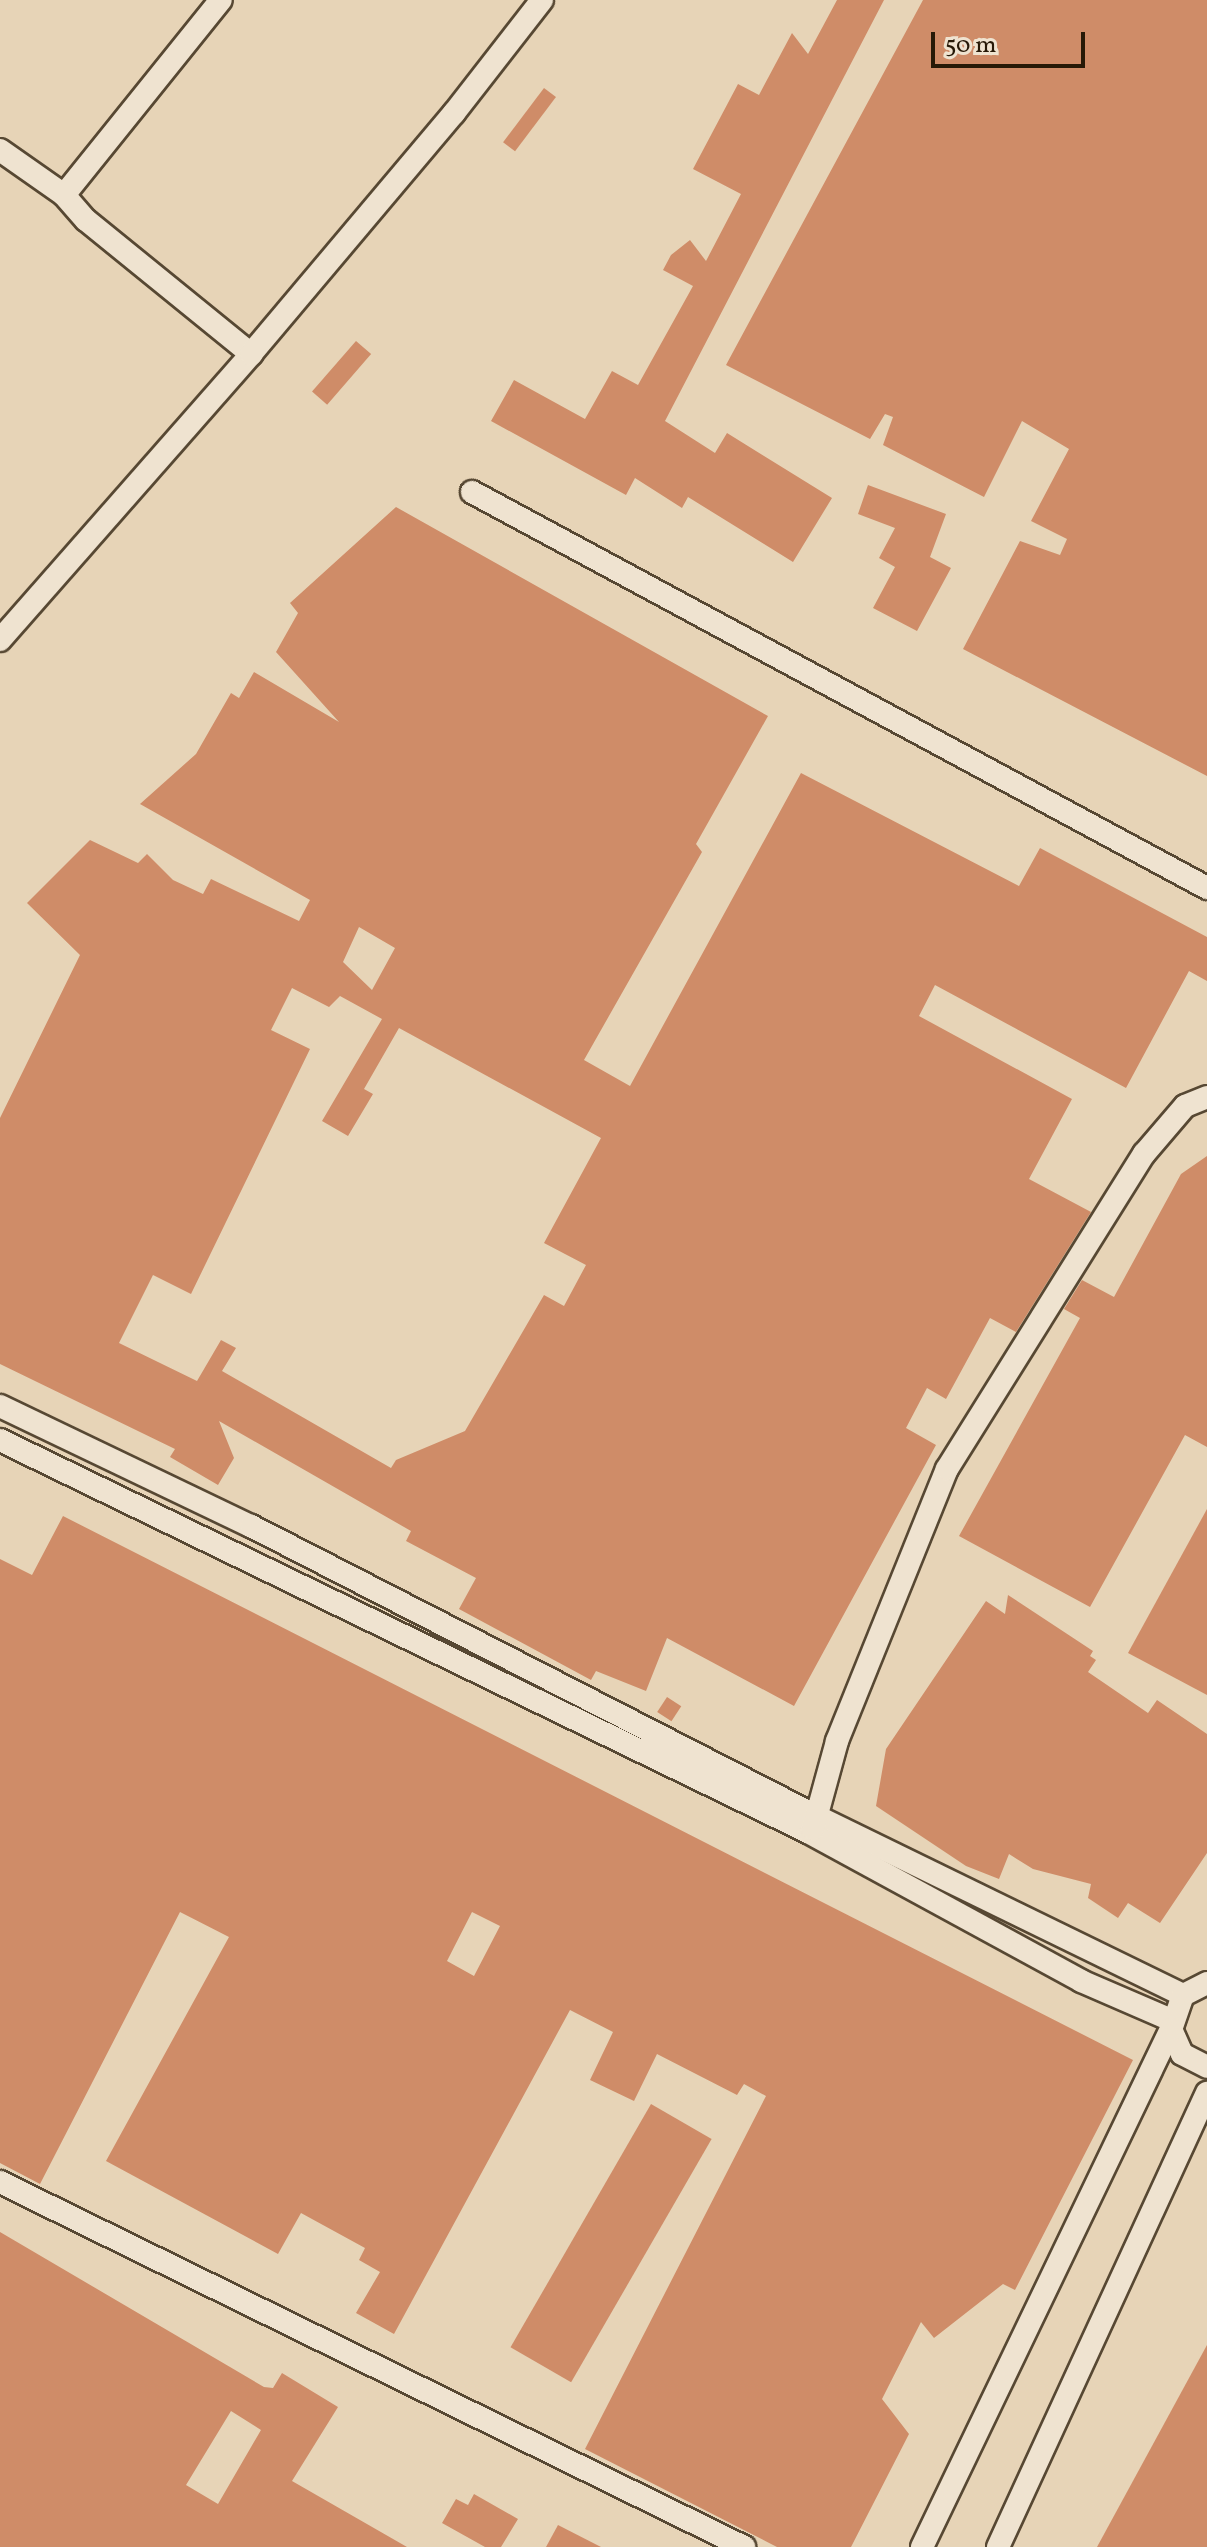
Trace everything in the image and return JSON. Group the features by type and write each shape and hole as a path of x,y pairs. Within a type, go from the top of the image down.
{"street":[{"path":"64,195 221,0"},
{"path":"0,640 251,354 454,113 542,0"},
{"path":"0,150 64,195 86,220 251,354"},
{"path":"472,492 1207,888"},
{"path":"815,1826 837,1741 947,1469 1144,1154 1185,1106 1207,1097"},
{"path":"1195,1988 815,1826 0,1440 5,1409 251,1526 815,1826 1081,1981 1171,2025 1182,2054 1207,2067"},
{"path":"922,2547 1171,2025 1207,1966"},
{"path":"998,2547 1207,2093"},
{"path":"0,2182 744,2547"}],"building":[{"path":"837,0 884,0 665,421 715,453 727,433 832,498 793,562 688,497 682,508 635,478 626,495 491,421 514,380 585,419 612,371 638,385 693,286 663,270 671,255 690,240 706,261 741,194 693,169 738,84 759,95 792,33 808,54"},
{"path":"923,0 1207,0 1207,776 963,649 1020,541 1060,555 1067,539 1031,521 1069,449 1022,421 984,497 883,445 893,417 885,414 870,439 726,365"},
{"path":"544,88 556,97 515,151 503,142"},
{"path":"356,341 371,354 327,405 312,392"},
{"path":"868,485 946,514 930,557 951,568 917,631 873,608 895,567 879,558 895,528 858,514"},
{"path":"396,507 768,716 696,844 702,852 584,1060 630,1086 801,773 1019,886 1040,848 1207,937 1207,981 1189,971 1126,1088 935,985 919,1016 1072,1099 1029,1179 1091,1212 1016,1332 990,1318 946,1399 927,1388 906,1428 936,1445 794,1706 667,1638 646,1691 596,1671 591,1680 459,1609 476,1578 406,1541 411,1531 219,1421 234,1458 218,1485 170,1457 175,1449 0,1364 0,1118 80,955 27,903 90,840 138,863 147,854 173,880 203,894 211,879 299,921 310,900 140,804 196,754 231,693 239,698 254,672 339,722 276,652 298,613 290,603","holes":["359,927 395,948 372,990 343,962","292,988 329,1007 340,996 382,1019 322,1121 348,1136 373,1094 364,1089 399,1028 601,1138 544,1243 586,1265 564,1306 544,1295 465,1431 396,1460 391,1468 222,1371 236,1348 221,1340 197,1381 119,1343 153,1275 191,1294 310,1049 271,1030"]},
{"path":"1207,1156 1207,1447 1185,1435 1090,1607 959,1536 1080,1318 1064,1309 1082,1280 1114,1297 1181,1174"},
{"path":"1207,1509 1207,1695 1128,1653"},
{"path":"63,1516 1133,2060 1015,2290 1003,2284 934,2338 921,2322 882,2399 909,2434 851,2547 777,2547 585,2449 766,2096 744,2084 737,2095 657,2054 634,2101 590,2080 613,2032 570,2010 394,2334 356,2313 380,2272 359,2260 365,2248 301,2213 278,2254 106,2161 229,1937 180,1912 40,2184 0,2163 0,1559 32,1575","holes":["472,1912 500,1926 474,1976 447,1961"]},
{"path":"1008,1595 1093,1651 1090,1656 1096,1660 1088,1672 1148,1713 1157,1700 1207,1734 1207,1853 1160,1923 1128,1903 1118,1918 1088,1898 1091,1884 1033,1869 1009,1854 999,1879 966,1866 876,1806 886,1749 986,1601 1005,1614"},
{"path":"667,1697 681,1706 671,1721 657,1712"},
{"path":"651,2104 712,2139 571,2382 510,2347"},
{"path":"0,2232 264,2387 273,2388 282,2373 338,2407 292,2481 407,2547 0,2547","holes":["231,2411 261,2430 218,2504 186,2485"]},
{"path":"1207,2345 1207,2547 1097,2547"},
{"path":"474,2494 518,2519 501,2547 485,2547 442,2523 456,2499 468,2505"},
{"path":"558,2525 601,2547 546,2547"}]}
